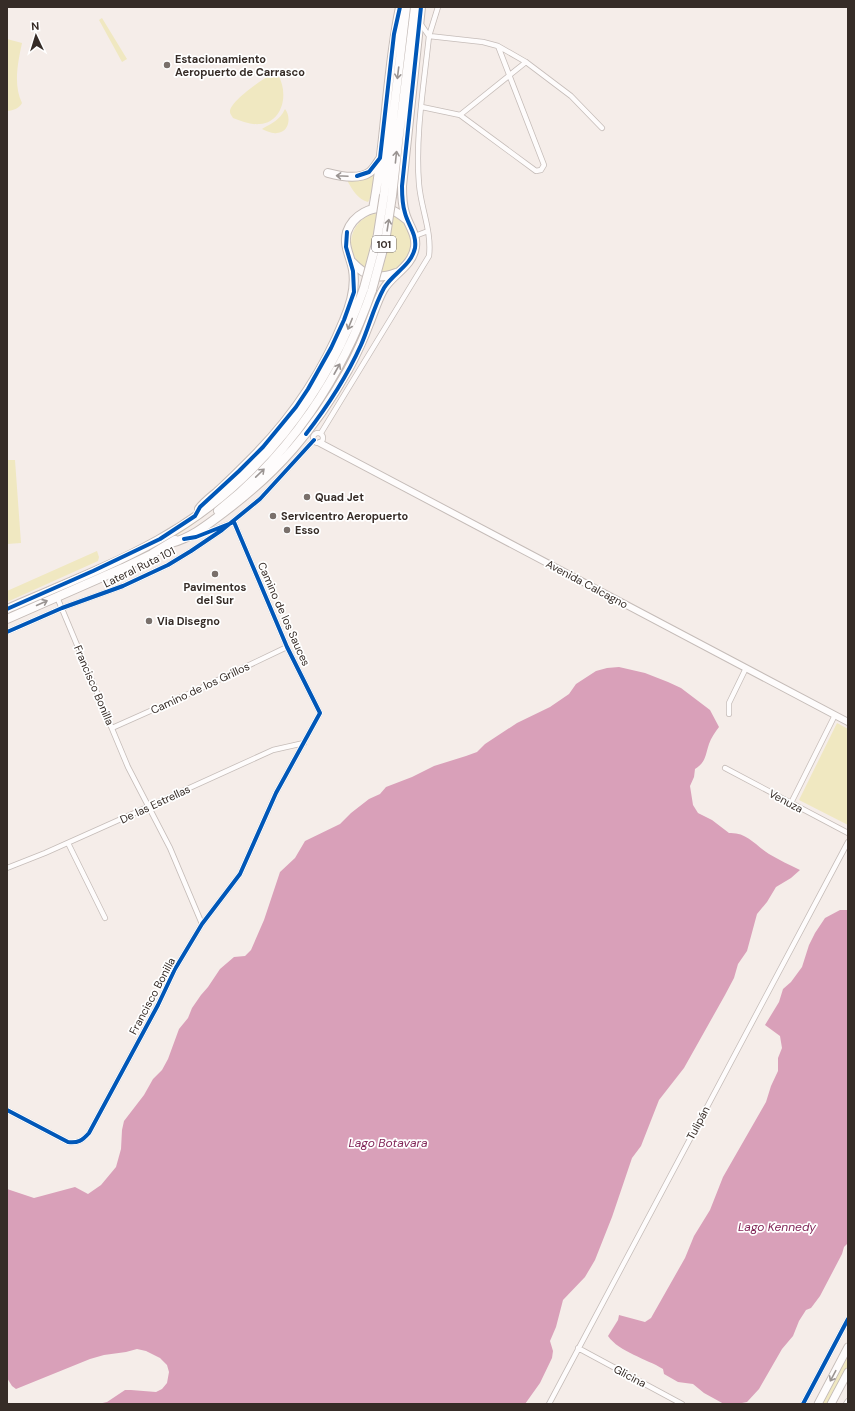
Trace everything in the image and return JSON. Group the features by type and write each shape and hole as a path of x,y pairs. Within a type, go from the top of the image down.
{"highway":[{"path":"372,209 380,158 394,34 400,7"},
{"name":"101","path":"7,619 124,568 171,543 208,519 242,490 270,463 291,439 311,412 338,369 357,331 368,289 385,242 406,7"},
{"name":"101","path":"388,196 398,143 415,7"},
{"path":"171,543 184,540 210,523 258,486 279,466 304,437 327,405 347,371 360,347 380,296 387,284 406,266 412,257 415,247 414,236 403,207 402,186 421,7"},
{"path":"328,173 338,176 363,174 369,172 380,158"},
{"path":"195,516 200,507 263,447 296,407 331,348 344,320 354,292 353,271 346,247 347,232 352,222 360,215 372,209 379,208 390,209 407,220"},
{"path":"351,261 360,271 372,276 385,277 398,272"},
{"name":"101","path":"7,609 160,539 195,516 248,473 283,436 296,419 329,368 368,289"}],"main road":[{"path":"818,1404 848,1348"},
{"path":"831,1404 848,1372"}],"street":[{"path":"321,433 429,256 430,243 419,185 419,156 429,36 438,7"},
{"path":"420,23 429,36 483,42 498,46 526,62 571,96 602,128"},
{"path":"422,107 460,115 536,170 542,170 544,165 498,46"},
{"path":"460,115 526,62"},
{"path":"414,236 428,231"},
{"path":"321,433 323,436 323,443 317,443 314,440 314,434 321,433"},
{"name":"Lateral Ruta 101","path":"7,632 62,608 104,594 144,577 191,551 234,522 260,499 314,440"},
{"name":"Avenida Calcagno","path":"323,443 848,722"},
{"path":"184,540 196,537 234,522"},
{"name":"Camino de los Sauces","path":"234,522 287,647 320,713"},
{"name":"Francisco Bonilla","path":"57,597 112,728 142,795 170,848 202,924"},
{"name":"Camino de los Grillos","path":"112,728 195,691 287,647"},
{"path":"729,714 729,703 746,668"},
{"name":"Francisco Bonilla","path":"7,1110 68,1142 75,1143 80,1141 89,1133 175,969 202,924 240,874 276,793 320,713"},
{"path":"791,803 835,715"},
{"name":"De las Estrellas","path":"7,868 68,843 273,750 304,743"},
{"name":"Venuza","path":"725,768 848,833"},
{"name":"Tulipán","path":"549,1404 848,842"},
{"path":"68,843 105,918"},
{"path":"803,1404 848,1319"},
{"name":"Glicina","path":"578,1348 682,1404"}],"shaded area":[{"path":"102,18 127,59 122,62 99,20"},
{"path":"7,39 22,43 17,81 19,96 22,103 16,109 7,111"},
{"path":"272,74 278,75 283,90 282,106 274,118 268,122 257,124 233,118 230,112 235,102 262,80"},
{"path":"285,109 289,119 285,130 275,133 262,129 278,119"},
{"path":"376,172 373,194 368,202 361,199 356,194 348,181 355,181"},
{"path":"375,213 387,213 403,221 409,231 411,243 409,255 403,265 387,273 375,273 359,265 351,249 351,237 359,221"},
{"path":"7,460 15,460 21,543 7,544"},
{"path":"216,505 217,506 195,523 157,548 102,575 7,615 121,563"},
{"path":"97,551 99,557 98,561 7,602 7,591"},
{"path":"837,723 848,729 848,825 799,800"},
{"path":"848,1355 848,1366 828,1404 822,1404"}],"water":[{"name":"Lago Botavara","path":"619,667 645,673 681,688 710,710 719,727 709,744 703,761 695,769 694,777 690,786 693,805 698,813 712,820 729,833 735,833 746,837 769,854 800,870 791,878 776,887 767,902 757,914 747,951 738,964 734,978 684,1068 659,1100 641,1146 632,1158 612,1217 595,1260 585,1277 563,1300 556,1327 550,1341 553,1351 552,1358 540,1383 525,1404 98,1404 107,1402 125,1390 156,1392 162,1389 167,1383 169,1372 167,1365 160,1358 146,1351 137,1349 90,1359 16,1389 12,1386 7,1378 7,1189 34,1198 75,1187 88,1194 101,1185 116,1167 121,1149 124,1121 144,1095 153,1079 162,1070 168,1059 179,1029 188,1018 192,1008 220,969 234,957 245,956 251,950 264,920 280,872 295,858 305,841 340,824 369,799 380,794 386,787 412,777 434,766 477,752 485,744 517,723 550,707 569,694 576,684 596,671"},
{"name":"Lago Kennedy","path":"840,910 848,910 848,1243 844,1247 842,1254 820,1296 811,1308 806,1310 799,1321 793,1336 782,1349 759,1389 747,1402 724,1404 704,1393 693,1384 678,1382 664,1374 663,1369 626,1351 613,1342 608,1336 618,1320 619,1315 645,1322 651,1318 685,1258 694,1236 710,1210 723,1177 766,1102 778,1071 778,1058 782,1048 780,1036 765,1025 779,1002 783,989 791,982 802,967 809,945 815,933 825,918"}],"cycle path":[{"path":"357,176 369,172 380,158 394,34 400,7"},
{"path":"306,434 343,380 361,345 377,302 384,288 410,260 415,248 414,234 406,217 403,206 402,186 421,7"},
{"path":"7,609 93,571 160,539 195,516 200,507 263,447 296,407 308,389 331,348 344,320 354,292 353,271 346,247 347,232"},
{"path":"7,632 62,608 123,586 168,565 191,551 222,530 260,499 314,440"},
{"path":"7,1110 68,1142 80,1141 89,1133 158,1005 175,969 202,924 240,874 276,793 320,713 287,647 234,522 196,537 184,539"},
{"path":"803,1404 848,1319"}],"place":[{"name":"Estacionamiento Aeropuerto de Carrasco","path":"167,65"},
{"name":"Quad Jet","path":"307,497"},
{"name":"Servicentro Aeropuerto","path":"273,516"},
{"name":"Esso","path":"287,530"},
{"name":"Pavimentos del Sur","path":"215,574"},
{"name":"Via Disegno","path":"149,621"}]}
